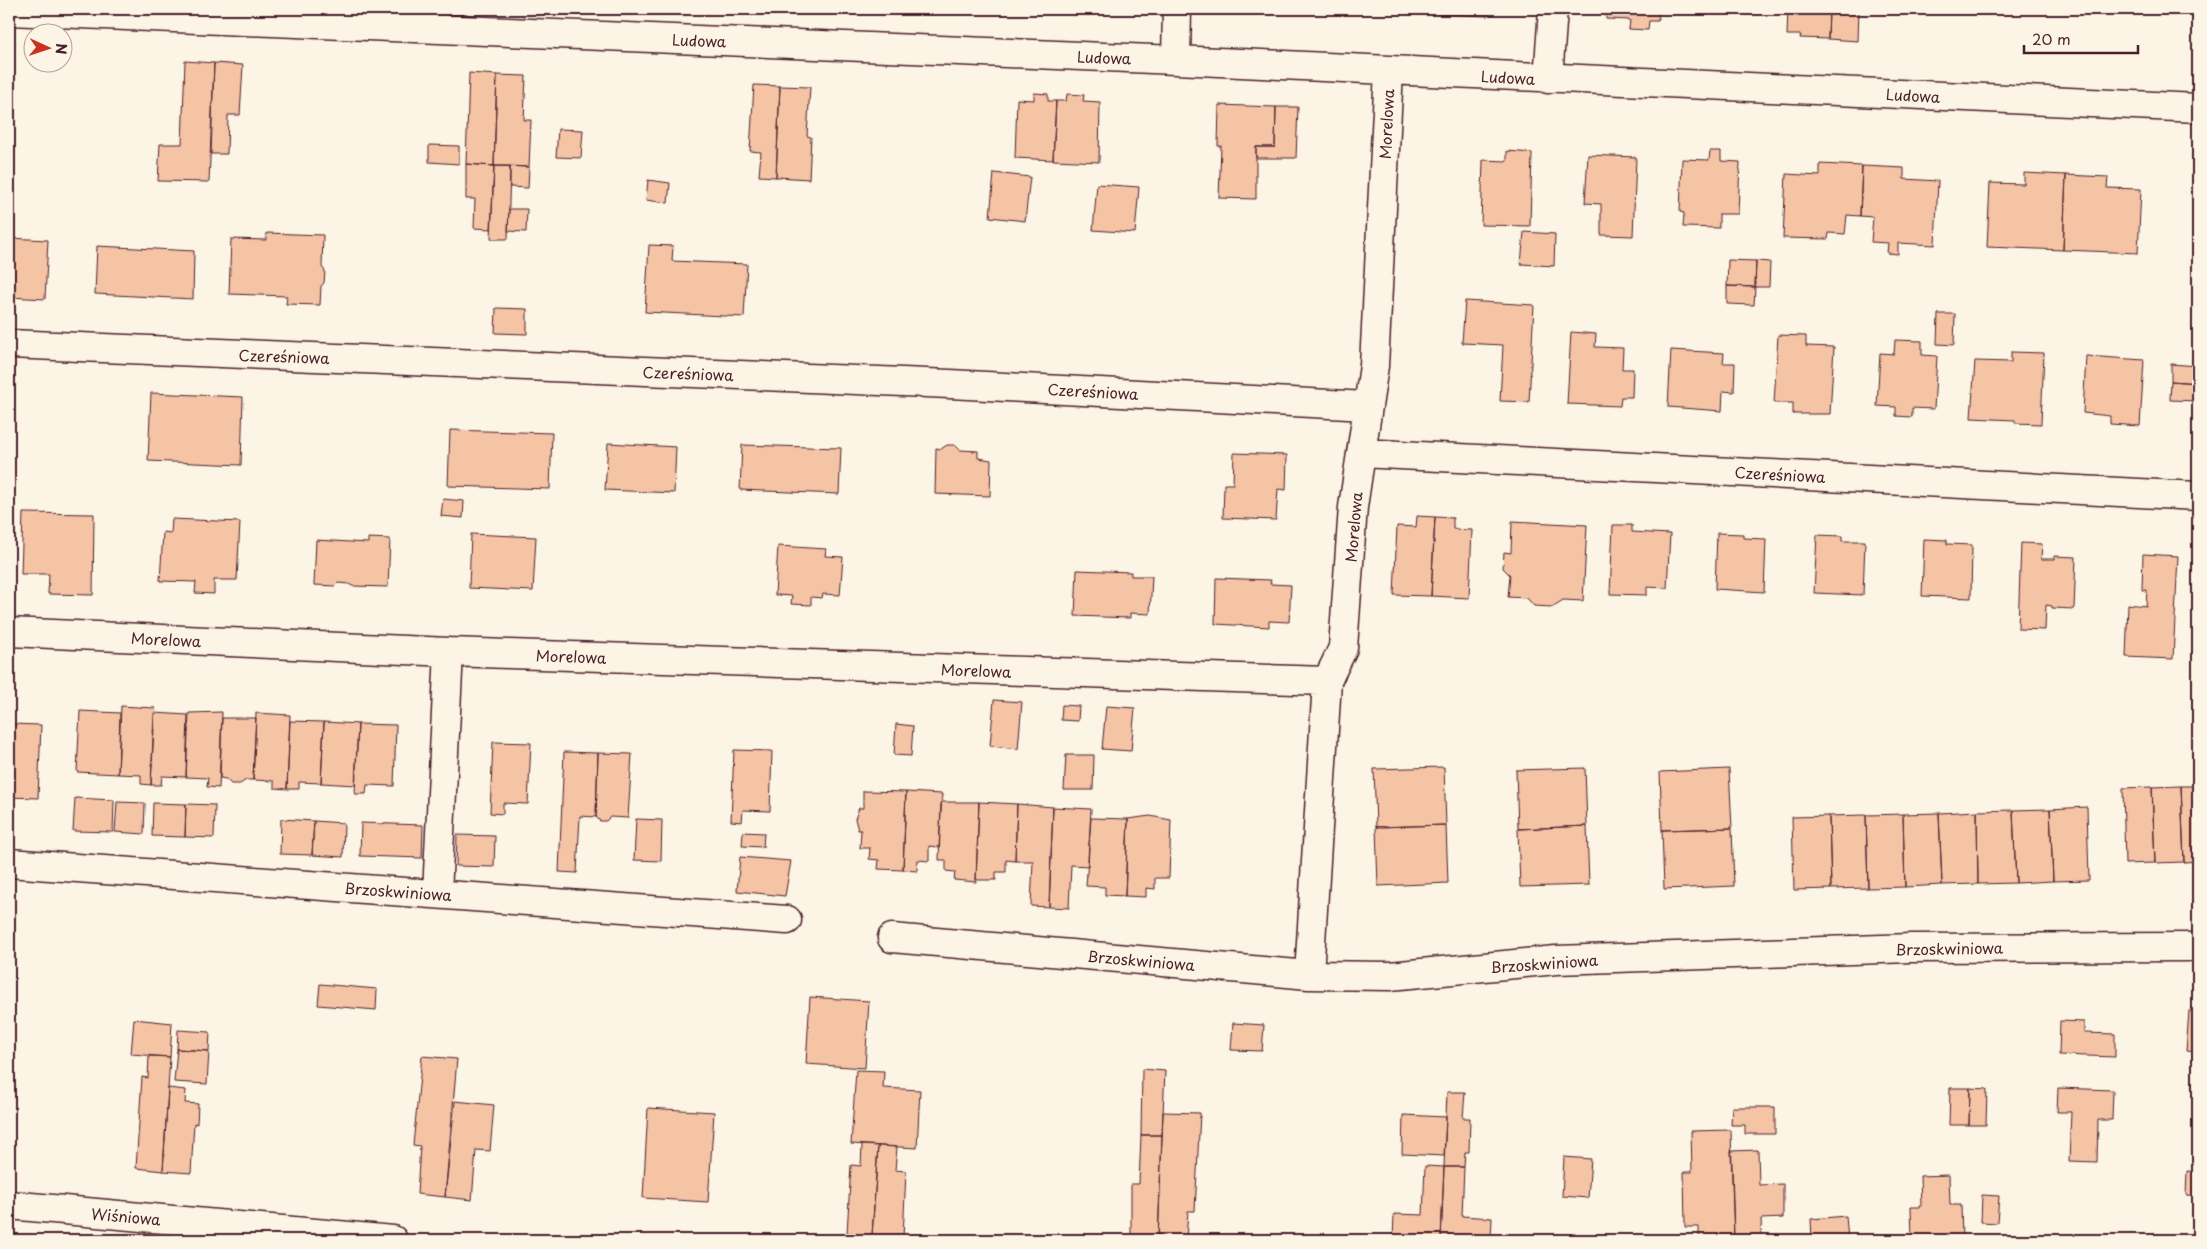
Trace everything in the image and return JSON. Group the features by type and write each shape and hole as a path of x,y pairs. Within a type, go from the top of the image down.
{"street":[{"path":"1176,60 1177,9"},
{"path":"1548,78 1552,9"},
{"name":"Ludowa","path":"9,11 1176,60 2198,108"},
{"name":"Morelowa","path":"9,632 449,652 1327,681 1343,648 1353,507 1374,366 1389,71"},
{"name":"Czereśniowa","path":"9,344 950,384 1368,406"},
{"name":"Czereśniowa","path":"1361,453 2198,496"},
{"path":"437,893 449,652"},
{"path":"1309,975 1327,681"},
{"name":"Brzoskwiniowa","path":"9,863 786,920"},
{"name":"Brzoskwiniowa","path":"892,938 1309,975 1390,976 1556,960 1902,948 2198,947"},
{"name":"Wiśniowa","path":"9,1205 394,1240"}],"building":[{"path":"1079,9 1124,9 1124,11"},
{"path":"1278,9 1278,11 1252,10"},
{"path":"1344,9 1379,9 1379,10"},
{"path":"1416,9 1441,9 1440,14 1416,13"},
{"path":"1441,9 1489,9 1488,16 1440,14"},
{"path":"1606,9 1659,9 1658,21 1649,21 1648,30 1629,29 1630,20 1606,19"},
{"path":"1788,9 1829,9 1828,39 1800,38 1801,35 1787,35"},
{"path":"1829,9 1859,9 1858,41 1828,39"},
{"path":"185,61 214,63 209,182 158,181 160,144 182,144"},
{"path":"214,63 243,65 240,115 228,115 227,154 211,154"},
{"path":"469,73 497,75 494,166 466,164"},
{"path":"497,75 526,76 524,120 531,120 529,167 494,166"},
{"path":"754,85 780,86 776,177 759,176 761,152 750,151"},
{"path":"780,86 810,87 807,136 811,137 809,179 776,177"},
{"path":"1034,93 1048,94 1048,101 1056,101 1053,160 1015,158 1017,99 1034,100"},
{"path":"1067,94 1084,95 1083,101 1100,102 1099,162 1053,160 1056,101 1066,101"},
{"path":"1219,105 1276,107 1275,147 1256,147 1256,199 1219,198 1221,146 1218,146"},
{"path":"1276,107 1298,107 1296,158 1256,158 1256,147 1275,147"},
{"path":"558,129 583,130 581,158 556,157"},
{"path":"429,145 459,146 459,164 429,162"},
{"path":"1507,151 1532,153 1530,226 1481,225 1483,160 1507,161"},
{"path":"1710,151 1721,151 1721,161 1740,162 1738,214 1719,214 1719,228 1683,227 1684,213 1680,212 1682,159 1709,160"},
{"path":"1588,155 1636,157 1633,236 1601,235 1601,204 1585,203"},
{"path":"466,164 494,166 491,229 474,228 475,199 466,199"},
{"path":"1820,164 1862,166 1860,216 1847,215 1845,234 1829,233 1828,239 1783,238 1786,174 1820,176"},
{"path":"494,166 510,166 508,239 491,239"},
{"path":"510,166 529,167 528,188 510,187"},
{"path":"1862,166 1904,168 1904,179 1938,181 1935,245 1898,243 1898,254 1887,253 1888,243 1871,242 1873,217 1860,216"},
{"path":"994,173 1030,177 1025,221 990,217"},
{"path":"2024,173 2066,175 2063,250 1987,247 1990,183 2024,184"},
{"path":"2066,175 2108,177 2107,188 2141,189 2138,253 2063,250"},
{"path":"648,180 670,183 668,203 646,200"},
{"path":"1097,184 1139,187 1135,233 1093,230"},
{"path":"509,209 527,209 526,232 508,231"},
{"path":"1524,232 1555,234 1554,266 1521,264"},
{"path":"267,233 323,235 322,267 325,271 324,283 321,286 320,305 286,304 287,296 229,294 231,239 266,240"},
{"path":"9,238 48,240 45,299 9,297"},
{"path":"649,245 673,246 672,261 747,264 744,317 645,312"},
{"path":"97,246 194,251 193,299 95,294"},
{"path":"1728,260 1756,261 1755,287 1727,286"},
{"path":"1756,261 1770,262 1769,287 1755,287"},
{"path":"1727,286 1755,287 1754,305 1727,304"},
{"path":"1465,301 1534,305 1529,402 1500,401 1503,345 1462,343"},
{"path":"496,308 527,309 527,334 495,333"},
{"path":"1938,314 1955,314 1954,345 1937,344"},
{"path":"1571,332 1596,334 1595,347 1623,348 1622,369 1633,369 1632,397 1621,397 1620,406 1567,404"},
{"path":"1778,335 1806,336 1806,346 1834,347 1830,414 1793,414 1793,403 1774,403"},
{"path":"1895,340 1922,341 1922,355 1937,356 1934,409 1912,408 1912,417 1896,416 1896,407 1877,406 1880,353 1894,354"},
{"path":"1671,350 1724,353 1723,363 1735,363 1734,392 1723,391 1722,411 1668,407"},
{"path":"2011,352 2044,353 2041,424 2015,423 2015,420 1971,418 1975,361 2011,362"},
{"path":"2086,356 2144,360 2140,426 2110,424 2110,416 2083,413"},
{"path":"2171,364 2198,366 2198,383 2171,381"},
{"path":"2171,381 2198,383 2198,401 2170,400"},
{"path":"151,393 243,397 241,465 148,461"},
{"path":"450,430 552,433 550,489 448,486"},
{"path":"608,443 676,447 674,493 605,490"},
{"path":"742,445 841,448 839,494 740,490"},
{"path":"947,445 955,445 960,450 978,451 978,458 991,460 990,496 935,494 936,448 941,449"},
{"path":"1234,453 1287,455 1286,490 1278,489 1276,520 1223,518 1224,484 1233,484"},
{"path":"443,499 464,501 463,518 441,516"},
{"path":"23,513 94,514 93,595 48,594 49,574 21,574"},
{"path":"1417,516 1435,517 1431,596 1394,595 1397,526 1416,527"},
{"path":"1435,517 1453,518 1453,529 1472,530 1469,598 1431,596"},
{"path":"172,519 240,522 237,580 214,580 214,594 195,593 196,582 160,581 163,532 171,533"},
{"path":"1512,521 1587,525 1583,601 1563,600 1552,607 1534,606 1527,598 1508,597 1510,575 1503,568 1504,552 1511,553"},
{"path":"1613,525 1632,525 1632,532 1670,534 1667,588 1647,587 1647,595 1610,594"},
{"path":"1717,533 1743,534 1743,538 1766,539 1764,592 1715,589"},
{"path":"471,534 536,537 533,591 469,588"},
{"path":"1817,535 1842,536 1842,541 1865,541 1863,595 1814,593"},
{"path":"368,538 390,539 388,587 352,586 338,583 335,586 314,585 316,540 368,543"},
{"path":"1924,539 1947,540 1947,544 1972,545 1971,598 1922,596"},
{"path":"2021,543 2042,544 2041,559 2054,559 2054,556 2076,557 2074,609 2052,608 2052,606 2046,605 2045,630 2018,629"},
{"path":"778,546 826,549 825,556 843,557 840,595 823,594 822,598 811,597 811,605 791,604 792,596 775,595"},
{"path":"2143,554 2178,556 2173,659 2126,657 2128,604 2146,606 2147,590 2142,590"},
{"path":"1077,570 1131,572 1131,576 1152,576 1150,614 1130,613 1130,618 1075,616"},
{"path":"1216,578 1271,580 1270,584 1291,585 1289,622 1269,621 1269,627 1215,624"},
{"path":"994,700 1022,702 1018,749 990,746"},
{"path":"1062,705 1079,706 1078,721 1061,720"},
{"path":"121,706 155,708 151,785 141,784 141,775 118,774"},
{"path":"1106,706 1135,708 1131,751 1102,749"},
{"path":"80,711 120,713 118,774 77,772"},
{"path":"222,712 219,788 207,787 208,778 186,777 189,713"},
{"path":"154,713 188,715 186,777 162,776 161,785 151,785"},
{"path":"256,713 290,715 287,789 274,788 274,781 253,780"},
{"path":"222,718 256,718 253,780 246,780 240,784 231,784 226,779 220,778"},
{"path":"290,721 324,722 321,783 299,782 299,789 287,789"},
{"path":"324,722 358,724 355,785 321,783"},
{"path":"9,724 41,725 38,798 9,797"},
{"path":"358,724 396,725 394,786 367,785 366,794 355,794"},
{"path":"896,724 913,726 911,756 894,755"},
{"path":"493,742 531,743 528,804 503,803 503,814 490,813"},
{"path":"734,750 772,751 770,811 743,810 742,822 731,821"},
{"path":"564,752 598,753 596,817 580,816 577,873 559,872"},
{"path":"598,753 632,754 628,818 610,817 606,821 600,821 596,817"},
{"path":"1066,755 1094,755 1093,790 1064,790"},
{"path":"1444,767 1446,825 1376,827 1374,769"},
{"path":"1585,768 1587,826 1518,829 1516,770"},
{"path":"1729,769 1732,828 1662,830 1660,772"},
{"path":"2181,786 2198,786 2198,861 2184,862"},
{"path":"2181,786 2184,862 2155,863 2152,787"},
{"path":"2152,787 2155,863 2125,864 2123,788"},
{"path":"863,791 906,792 903,870 878,869 879,860 869,859 870,848 860,848 861,830 858,830 855,819 859,808 863,808"},
{"path":"906,792 942,794 939,847 929,846 929,861 918,860 917,871 903,870"},
{"path":"75,798 114,800 113,832 73,831"},
{"path":"117,802 145,803 144,834 115,832"},
{"path":"941,802 979,802 976,882 954,880 955,872 946,871 946,860 939,860"},
{"path":"979,802 1017,804 1015,861 1006,860 1006,872 996,872 996,880 976,880"},
{"path":"153,803 186,804 185,837 152,836"},
{"path":"186,804 215,805 214,838 185,837"},
{"path":"1017,804 1053,807 1049,907 1031,906 1033,861 1015,861"},
{"path":"1053,807 1091,809 1088,866 1071,865 1069,908 1049,907"},
{"path":"2087,807 2089,880 2053,881 2050,809"},
{"path":"2050,809 2053,881 2016,883 2013,810"},
{"path":"2013,810 2016,883 1978,884 1977,811"},
{"path":"1977,811 1978,884 1942,885 1939,813"},
{"path":"1939,813 1942,885 1905,887 1903,814"},
{"path":"1903,814 1905,887 1868,888 1866,815"},
{"path":"1866,815 1868,888 1831,889 1829,816"},
{"path":"1150,816 1171,820 1169,878 1155,878 1155,889 1146,888 1146,897 1125,896 1128,819"},
{"path":"1829,816 1831,889 1794,890 1792,817"},
{"path":"1091,818 1128,819 1125,896 1105,895 1105,887 1086,886"},
{"path":"281,819 314,821 312,855 280,854"},
{"path":"636,819 662,820 661,861 634,860"},
{"path":"314,821 344,823 343,857 312,855"},
{"path":"361,823 423,825 422,858 360,856"},
{"path":"1446,825 1448,883 1378,886 1376,827"},
{"path":"1587,826 1589,885 1520,887 1518,829"},
{"path":"1732,828 1734,886 1664,889 1662,830"},
{"path":"743,832 764,833 763,847 742,846"},
{"path":"457,835 495,836 494,867 456,866"},
{"path":"740,857 791,861 785,896 737,891"},
{"path":"320,984 377,989 376,1010 318,1005"},
{"path":"810,997 869,1001 865,1068 806,1064"},
{"path":"2189,1011 2198,1012 2198,1052 2186,1051"},
{"path":"134,1019 172,1023 170,1057 131,1054"},
{"path":"2060,1021 2084,1022 2084,1033 2115,1034 2115,1057 2059,1055"},
{"path":"1233,1023 1264,1025 1262,1051 1231,1050"},
{"path":"178,1030 210,1032 209,1051 177,1049"},
{"path":"177,1049 209,1051 207,1084 174,1082"},
{"path":"149,1056 170,1057 163,1171 136,1168 142,1077 148,1078"},
{"path":"422,1056 457,1059 445,1197 417,1194 420,1146 413,1145"},
{"path":"1142,1069 1165,1071 1162,1135 1141,1135"},
{"path":"856,1070 884,1071 883,1088 920,1090 917,1148 851,1144"},
{"path":"2197,1086 2198,1108 2195,1108"},
{"path":"168,1088 186,1090 185,1103 198,1104 197,1124 194,1123 191,1173 163,1171"},
{"path":"1950,1088 1970,1088 1969,1125 1949,1125"},
{"path":"1970,1088 1987,1089 1986,1125 1969,1125"},
{"path":"2058,1088 2113,1090 2112,1120 2098,1120 2097,1162 2069,1161 2071,1112 2057,1112"},
{"path":"1447,1092 1465,1092 1463,1118 1470,1118 1469,1152 1465,1152 1464,1167 1444,1167"},
{"path":"455,1101 494,1105 490,1151 476,1150 472,1200 445,1197"},
{"path":"1732,1107 1775,1107 1775,1134 1745,1134 1745,1125 1731,1125"},
{"path":"648,1108 714,1112 708,1202 643,1198"},
{"path":"1163,1112 1200,1113 1195,1211 1188,1211 1186,1240 1158,1240"},
{"path":"1403,1115 1446,1117 1444,1156 1402,1154"},
{"path":"1731,1130 1734,1240 1699,1240 1699,1227 1685,1227 1684,1172 1692,1172 1691,1131"},
{"path":"1141,1135 1162,1135 1158,1240 1131,1240 1131,1184 1139,1184"},
{"path":"862,1145 878,1146 872,1236 847,1233 851,1165 861,1166"},
{"path":"878,1146 897,1147 895,1170 906,1171 903,1238 872,1236"},
{"path":"1758,1150 1759,1185 1783,1184 1783,1218 1761,1219 1762,1240 1734,1240 1731,1151"},
{"path":"1564,1157 1591,1159 1588,1198 1562,1196"},
{"path":"1425,1166 1444,1167 1441,1240 1393,1240 1394,1214 1423,1215"},
{"path":"1444,1167 1464,1167 1462,1216 1492,1218 1491,1240 1441,1240"},
{"path":"2187,1171 2198,1172 2198,1196 2186,1195"},
{"path":"1949,1175 1950,1205 1961,1205 1962,1240 1912,1240 1911,1207 1921,1207 1920,1176"},
{"path":"1982,1195 1999,1196 1997,1223 1981,1222"},
{"path":"1846,1216 1848,1240 1812,1240 1811,1219"},
{"path":"1977,1237 1986,1237 1986,1240 1977,1240"}]}
